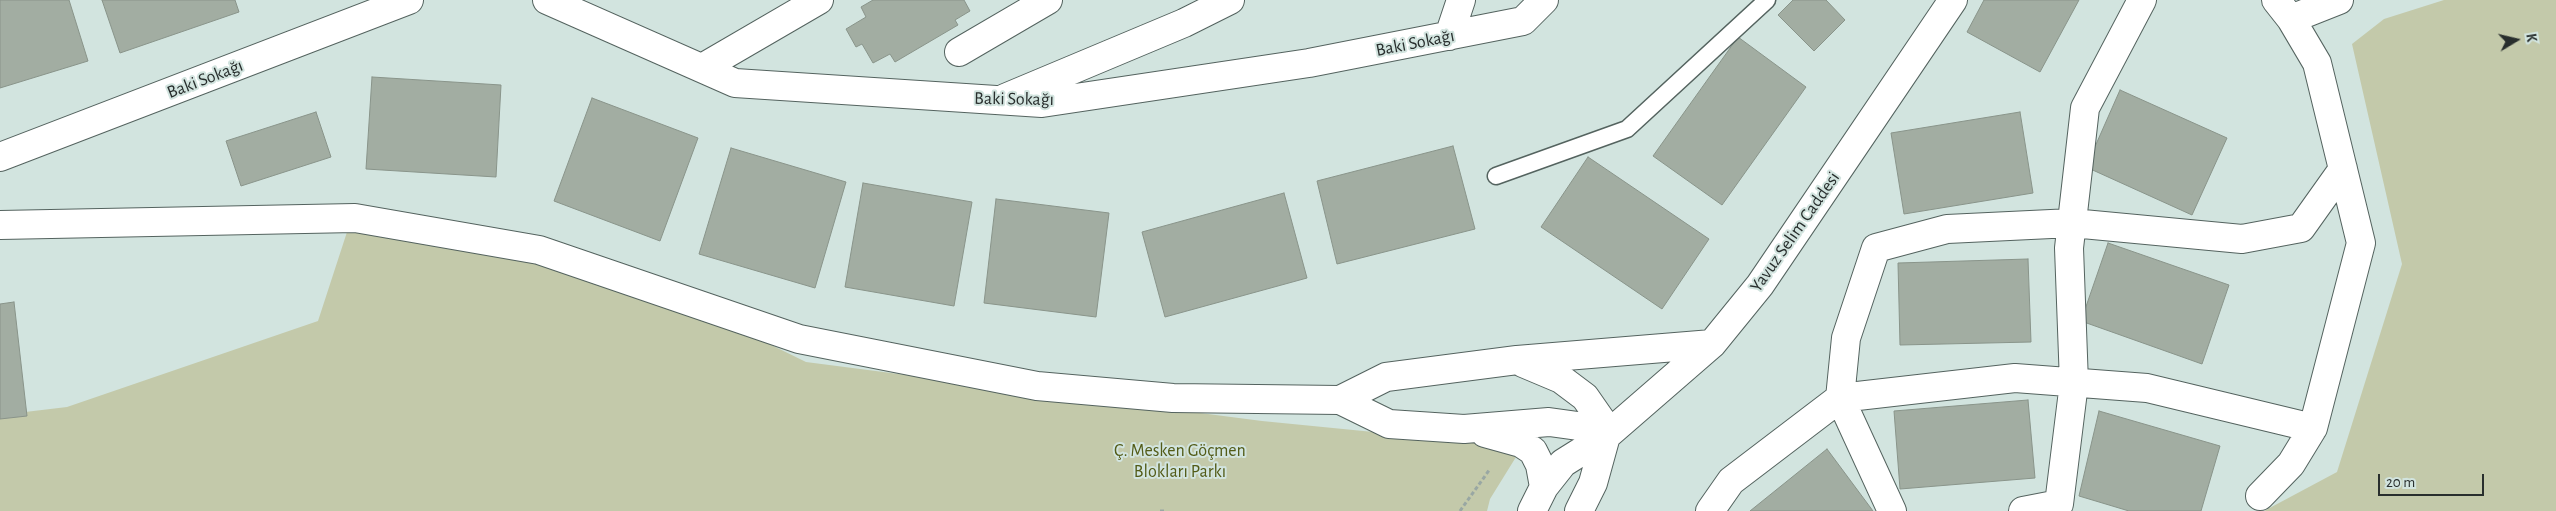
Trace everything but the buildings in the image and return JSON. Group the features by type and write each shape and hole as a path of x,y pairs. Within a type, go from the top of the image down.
{"street":[{"name":"Baki Sokağı","path":"0,157 410,0"},
{"name":"Baki Sokağı","path":"547,0 735,83 1042,103 1309,63 1523,21 1544,0"},
{"path":"702,68 819,0"},
{"path":"959,52 1048,0"},
{"path":"1000,100 1184,23 1230,0"},
{"path":"1449,36 1461,0"},
{"name":"Yavuz Selim Caddesi","path":"1538,499 1563,463 1606,436 1712,344 1760,286 1954,0"},
{"path":"2023,511 2059,504 2074,383 2069,248 2086,108 2142,0"},
{"path":"2260,496 2292,464 2313,428 2360,243 2317,63 2284,9 2339,0"},
{"path":"1892,511 1840,398 1846,338 1876,248 1948,229 2072,223 2242,239 2301,228 2343,169"},
{"path":"0,225 355,218 539,250 799,339 1037,386 1173,398 1340,400 1389,424 1464,429 1549,422 1578,426 1606,436"},
{"path":"1340,400 1386,377 1517,360 1712,344"},
{"path":"1517,360 1562,379 1585,397 1601,420 1606,436 1593,483 1579,511"},
{"path":"1710,511 1731,481 1840,398 2015,378 2147,388 2313,428"},
{"path":"1464,429 1521,443 1533,451 1540,465 1538,499"}],"lane":[{"path":"1496,176 1627,130 1767,0"}],"path":[{"path":"1460,511 1488,471 1521,443"},
{"path":"1160,511 1166,511"}],"green space":[{"path":"2444,0 2556,0 2556,511 2264,511 2337,472 2402,264 2352,44 2384,19"},
{"name":"Ç. Mesken Göçmen Blokları Parkı","path":"347,232 567,245 806,362 1262,421 1495,444 1516,457 1490,499 1487,511 0,511 0,415 67,407 318,321"}]}
